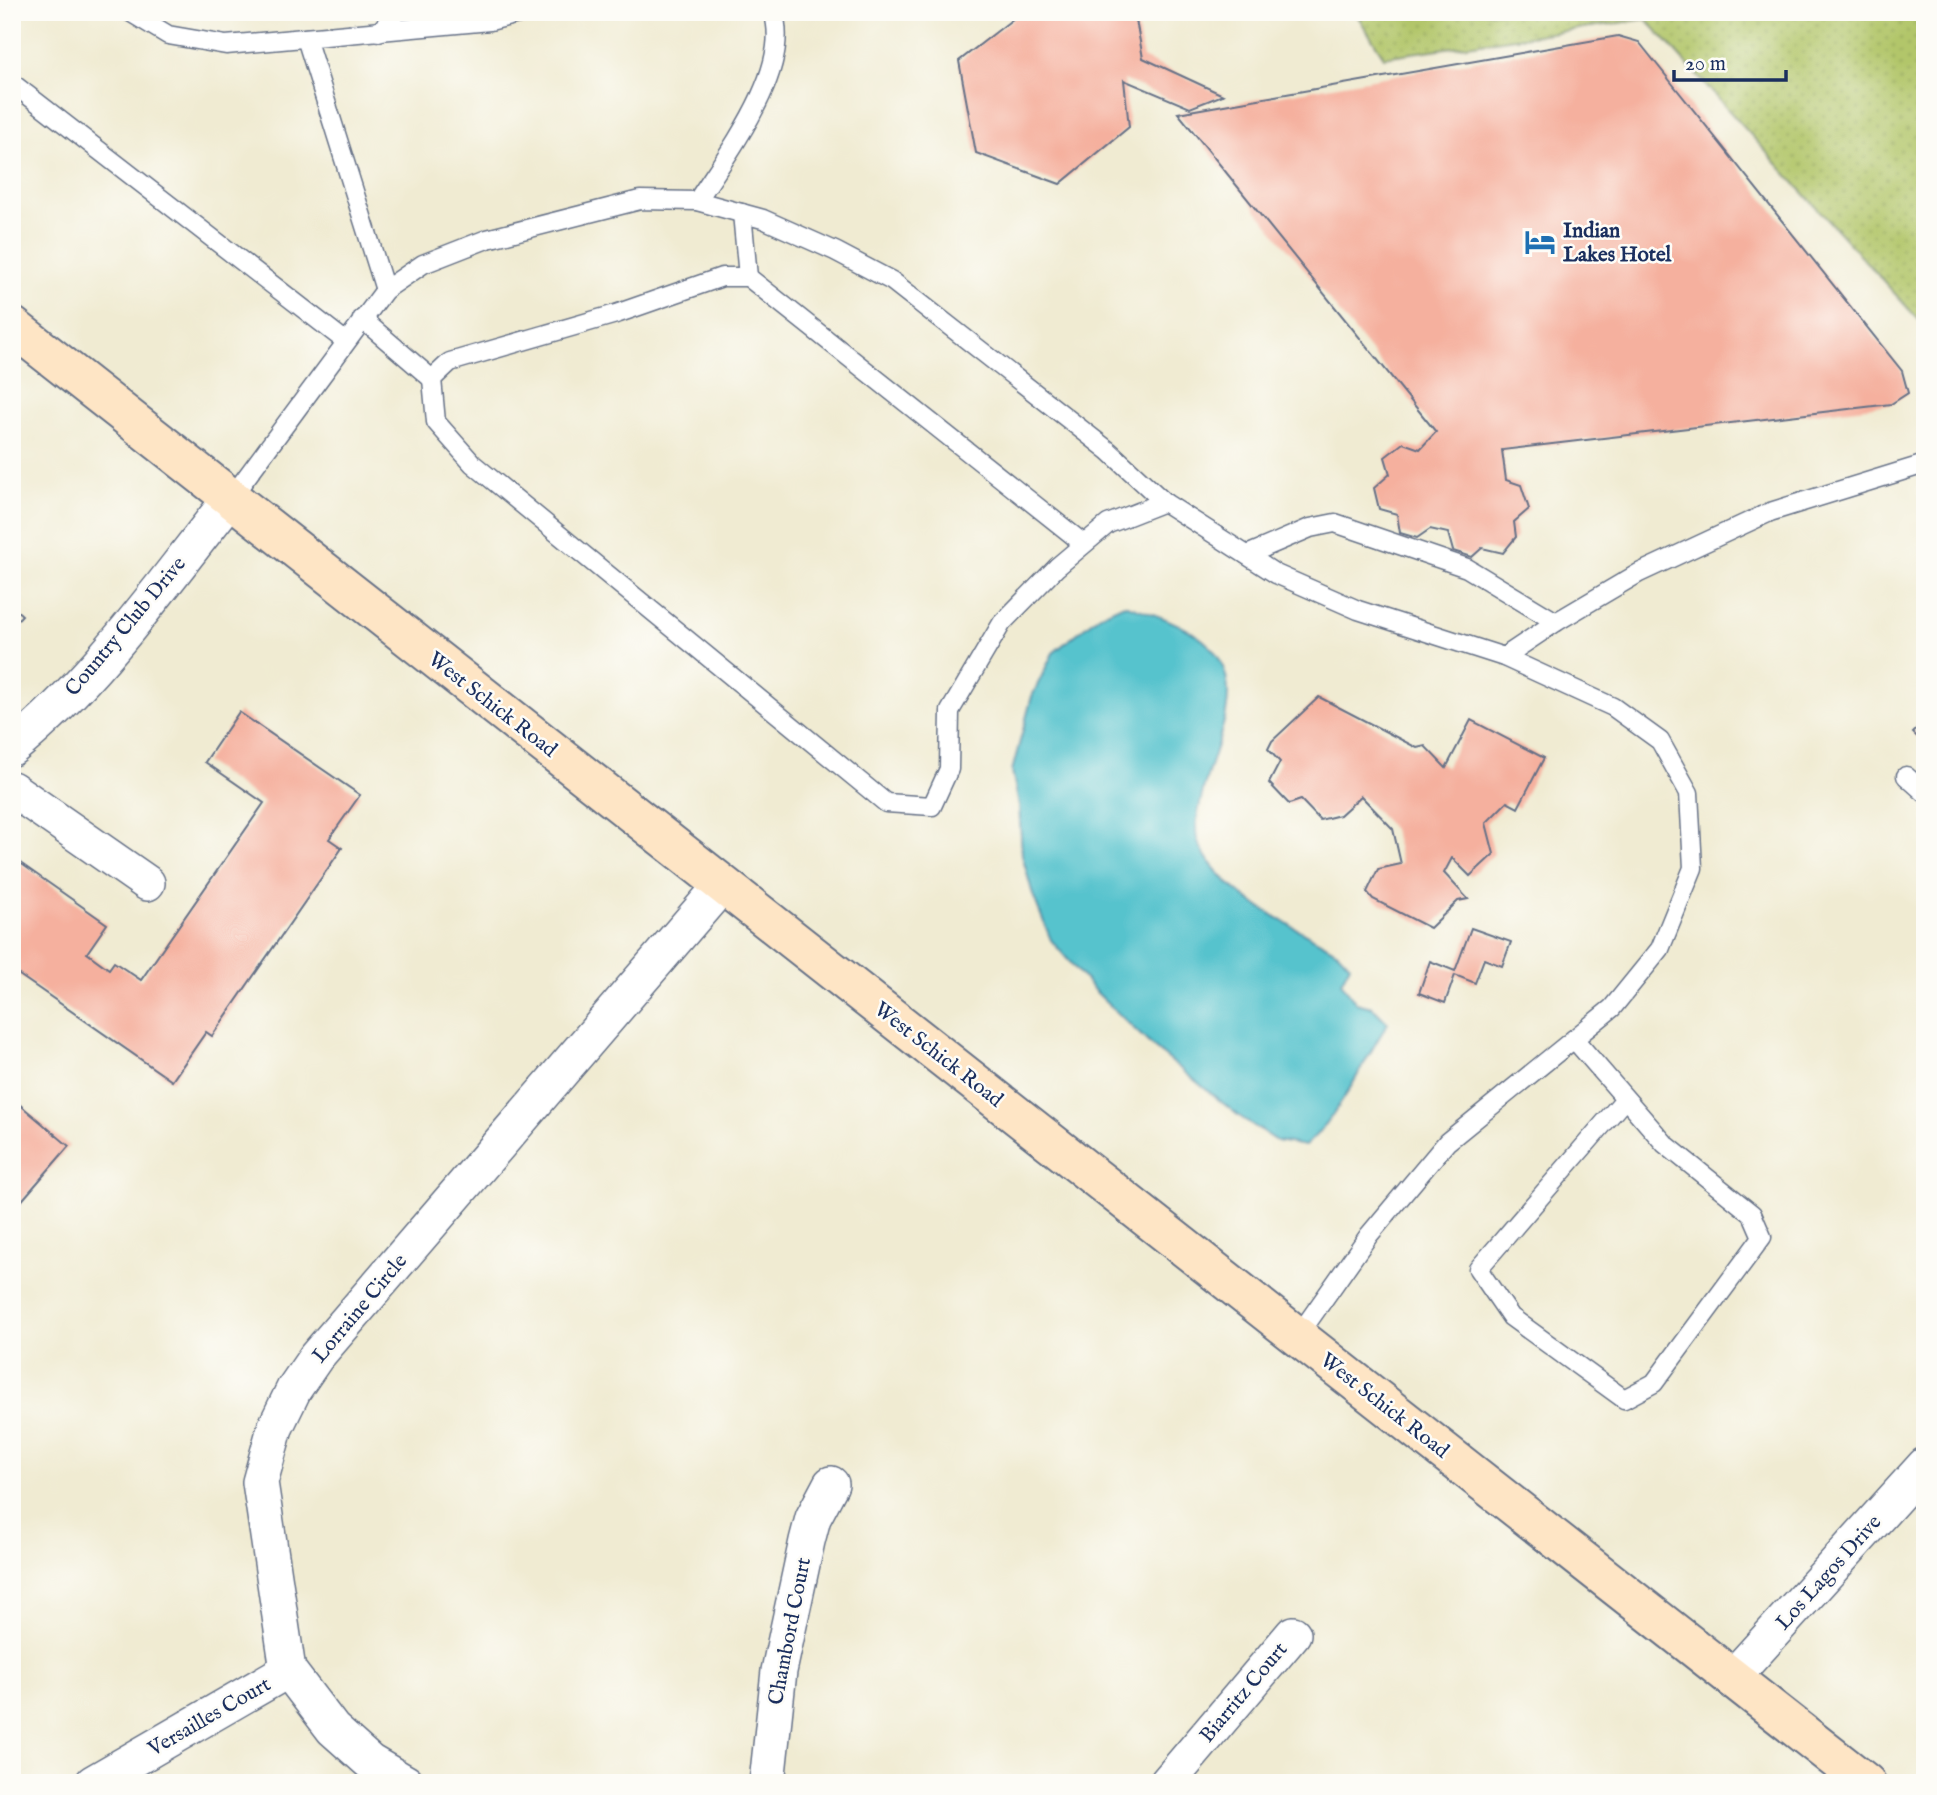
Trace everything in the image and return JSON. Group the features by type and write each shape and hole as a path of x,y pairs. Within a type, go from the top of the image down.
{"street":[{"name":"West Schick Road","path":"12,326 1866,1783"},
{"name":"Country Club Drive","path":"12,748 37,728 98,664 231,498"},
{"path":"12,789 147,883"},
{"name":"Lorraine Circle","path":"406,1783 370,1762 332,1729 288,1670 261,1482 275,1428 294,1389 316,1357 723,884"},
{"name":"Los Lagos Drive","path":"1732,1678 1925,1465"},
{"name":"Chambord Court","path":"767,1783 779,1671 813,1518 831,1484"},
{"name":"Biarritz Court","path":"1167,1783 1293,1634"},
{"name":"Versailles Court","path":"93,1783 288,1670"}],"lane":[{"path":"131,12 168,35 226,45 379,32 459,18 490,21 526,12"},
{"path":"379,32 397,12"},
{"path":"697,201 762,98 779,18"},
{"path":"306,38 385,290"},
{"path":"12,83 345,341"},
{"path":"231,498 385,290 423,264 487,239 640,200 697,201 742,213 835,251 892,281 1109,451 1164,502 1276,574 1358,610 1504,657 1613,707 1660,741 1689,793 1693,868 1660,949 1612,1008 1447,1142 1369,1235 1298,1336"},
{"path":"742,213 747,277"},
{"path":"432,379 450,362 616,314 722,277 747,277 1084,544"},
{"path":"362,319 432,379 436,422 473,464 886,803 932,806 949,769 950,711 1002,623 1057,567 1108,524 1164,502"},
{"path":"1504,657 1556,622 1639,573 1770,512 1925,464"},
{"path":"1247,555 1310,528 1335,523 1467,568 1556,622"},
{"path":"1906,776 1925,793"},
{"path":"1574,1039 1665,1144 1752,1214 1762,1237 1654,1383 1624,1399 1511,1317 1478,1269 1625,1100"}],"green space":[{"path":"1355,12 1925,12 1925,327 1646,19 1384,57"}],"water":[{"path":"1124,604 1185,628 1215,652 1224,668 1228,688 1226,713 1196,825 1198,842 1209,861 1223,878 1259,907 1338,952 1350,965 1341,982 1356,1003 1372,1007 1388,1023 1330,1119 1305,1146 1277,1141 1239,1116 1151,1045 1093,989 1051,940 1033,895 1022,855 1019,805 1012,771 1032,696 1053,653 1100,615"}],"building":[{"path":"1017,12 1115,12 1136,20 1143,58 1223,95 1190,108 1124,80 1129,127 1060,184 976,153 959,61 1018,15"},
{"name":"Indian Lakes Hotel","path":"1618,36 1639,42 1902,371 1908,393 1891,404 1502,450 1506,480 1521,485 1529,509 1514,522 1516,537 1503,553 1482,548 1472,557 1453,551 1448,533 1430,529 1417,538 1400,533 1397,514 1379,509 1374,488 1390,474 1385,457 1403,443 1420,449 1436,432 1178,113"},
{"path":"12,606 22,615 12,626"},
{"path":"1319,697 1417,748 1425,746 1446,768 1471,720 1544,758 1518,808 1507,802 1486,823 1494,854 1470,876 1452,858 1444,873 1468,899 1458,901 1430,928 1373,899 1367,892 1378,869 1401,864 1393,829 1361,796 1340,815 1320,820 1301,800 1289,804 1269,783 1280,762 1268,749 1272,741"},
{"path":"239,712 360,795 329,839 342,848 212,1036 206,1032 172,1081 12,970 12,865 16,860 107,924 87,953 109,969 114,962 141,980 264,803 205,762"},
{"path":"1925,721 1925,744 1913,733"},
{"path":"1471,928 1511,942 1502,966 1484,959 1475,983 1455,975 1445,1003 1419,993 1430,961 1455,971"},
{"path":"12,1098 69,1146 12,1212"}],"place":[{"name":"Indian Lakes Hotel","path":"1540,242"}]}
